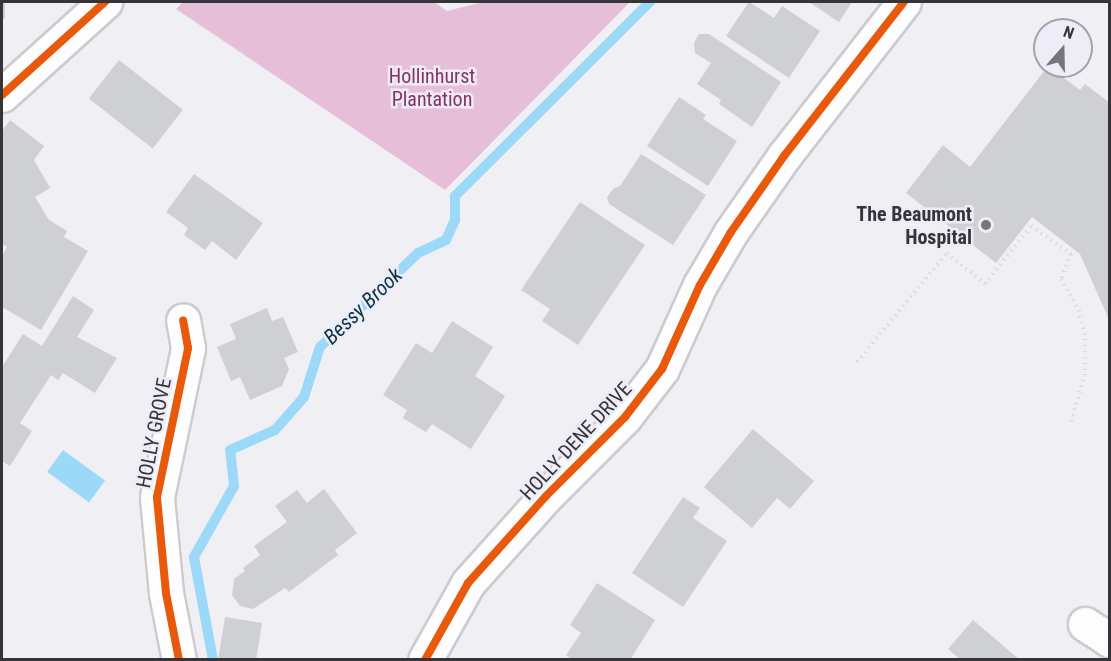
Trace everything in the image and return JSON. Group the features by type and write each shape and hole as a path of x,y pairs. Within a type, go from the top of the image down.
{"street":[{"path":"2,95 105,2"},
{"name":"HOLLY DENE DRIVE","path":"425,660 468,583 546,496 625,417 662,369 700,285 731,232 784,156 903,2"},
{"name":"HOLLY GROVE","path":"179,660 166,593 157,497 188,348 182,312"}],"path":[{"path":"857,362 947,253 986,284 1031,226 1071,254 1061,279 1079,310 1085,339 1085,374 1070,425"}],"green space":[{"name":"Hollinhurst Plantation","path":"183,2 434,2 447,11 483,2 630,2 445,190 176,9"}],"water":[{"path":"63,450 105,481 89,502 47,472"}],"building":[{"path":"2,2 5,2 5,18 2,21"},
{"path":"749,2 774,18 782,6 820,31 789,78 726,36"},
{"path":"809,2 852,2 839,22"},
{"path":"699,34 709,34 781,82 752,127 719,104 721,100 697,84 711,63 695,53 694,43"},
{"path":"119,60 183,110 153,148 89,99"},
{"path":"1039,78 1064,78 1080,90 1085,84 1110,103 1110,322 1080,254 1032,217 996,263 906,193 943,145 970,167"},
{"path":"679,97 706,115 703,119 737,141 708,186 647,146"},
{"path":"10,120 44,146 34,160 50,188 35,197 49,220 67,231 64,237 88,251 41,330 2,307 2,256 7,247 2,244 2,131"},
{"path":"641,154 706,195 673,245 609,204 607,197 614,188 620,186"},
{"path":"194,174 263,223 236,260 212,241 205,250 184,235 188,228 166,212"},
{"path":"580,202 645,245 578,345 542,321 550,309 521,290"},
{"path":"73,296 94,310 77,337 117,358 95,393 63,373 58,380 51,375 20,423 32,431 10,466 2,461 2,367 23,334 42,346"},
{"path":"267,308 272,321 283,317 298,352 284,358 289,369 282,386 250,400 240,377 231,381 217,347 236,339 230,324"},
{"path":"452,321 493,347 475,376 505,396 471,449 432,424 426,432 403,418 407,410 383,395 416,343 432,353"},
{"path":"753,429 814,481 790,509 777,498 752,528 704,487"},
{"path":"324,489 357,533 335,550 338,555 289,592 285,588 253,609 240,606 232,595 234,579 245,571 243,568 260,555 254,546 287,522 275,506 297,490 307,503"},
{"path":"683,497 700,508 693,518 727,541 683,607 632,573"},
{"path":"597,583 655,620 630,660 573,660 566,655 581,633 570,625"},
{"path":"225,617 262,623 256,660 218,660"},
{"path":"973,620 1020,660 961,660 948,649"}],"waterway":[{"name":"Bessy Brook","path":"213,660 194,557 234,486 230,450 275,430 304,397 320,347 418,253 446,240 455,220 455,196 650,2"}],"cycle path":[{"path":"2,95 105,2"},
{"path":"425,660 468,583 546,496 625,417 662,369 700,285 731,232 784,156 904,2"},
{"path":"179,660 166,593 157,497 188,348 183,320"}],"place":[{"name":"The Beaumont Hospital","path":"986,225"}]}
